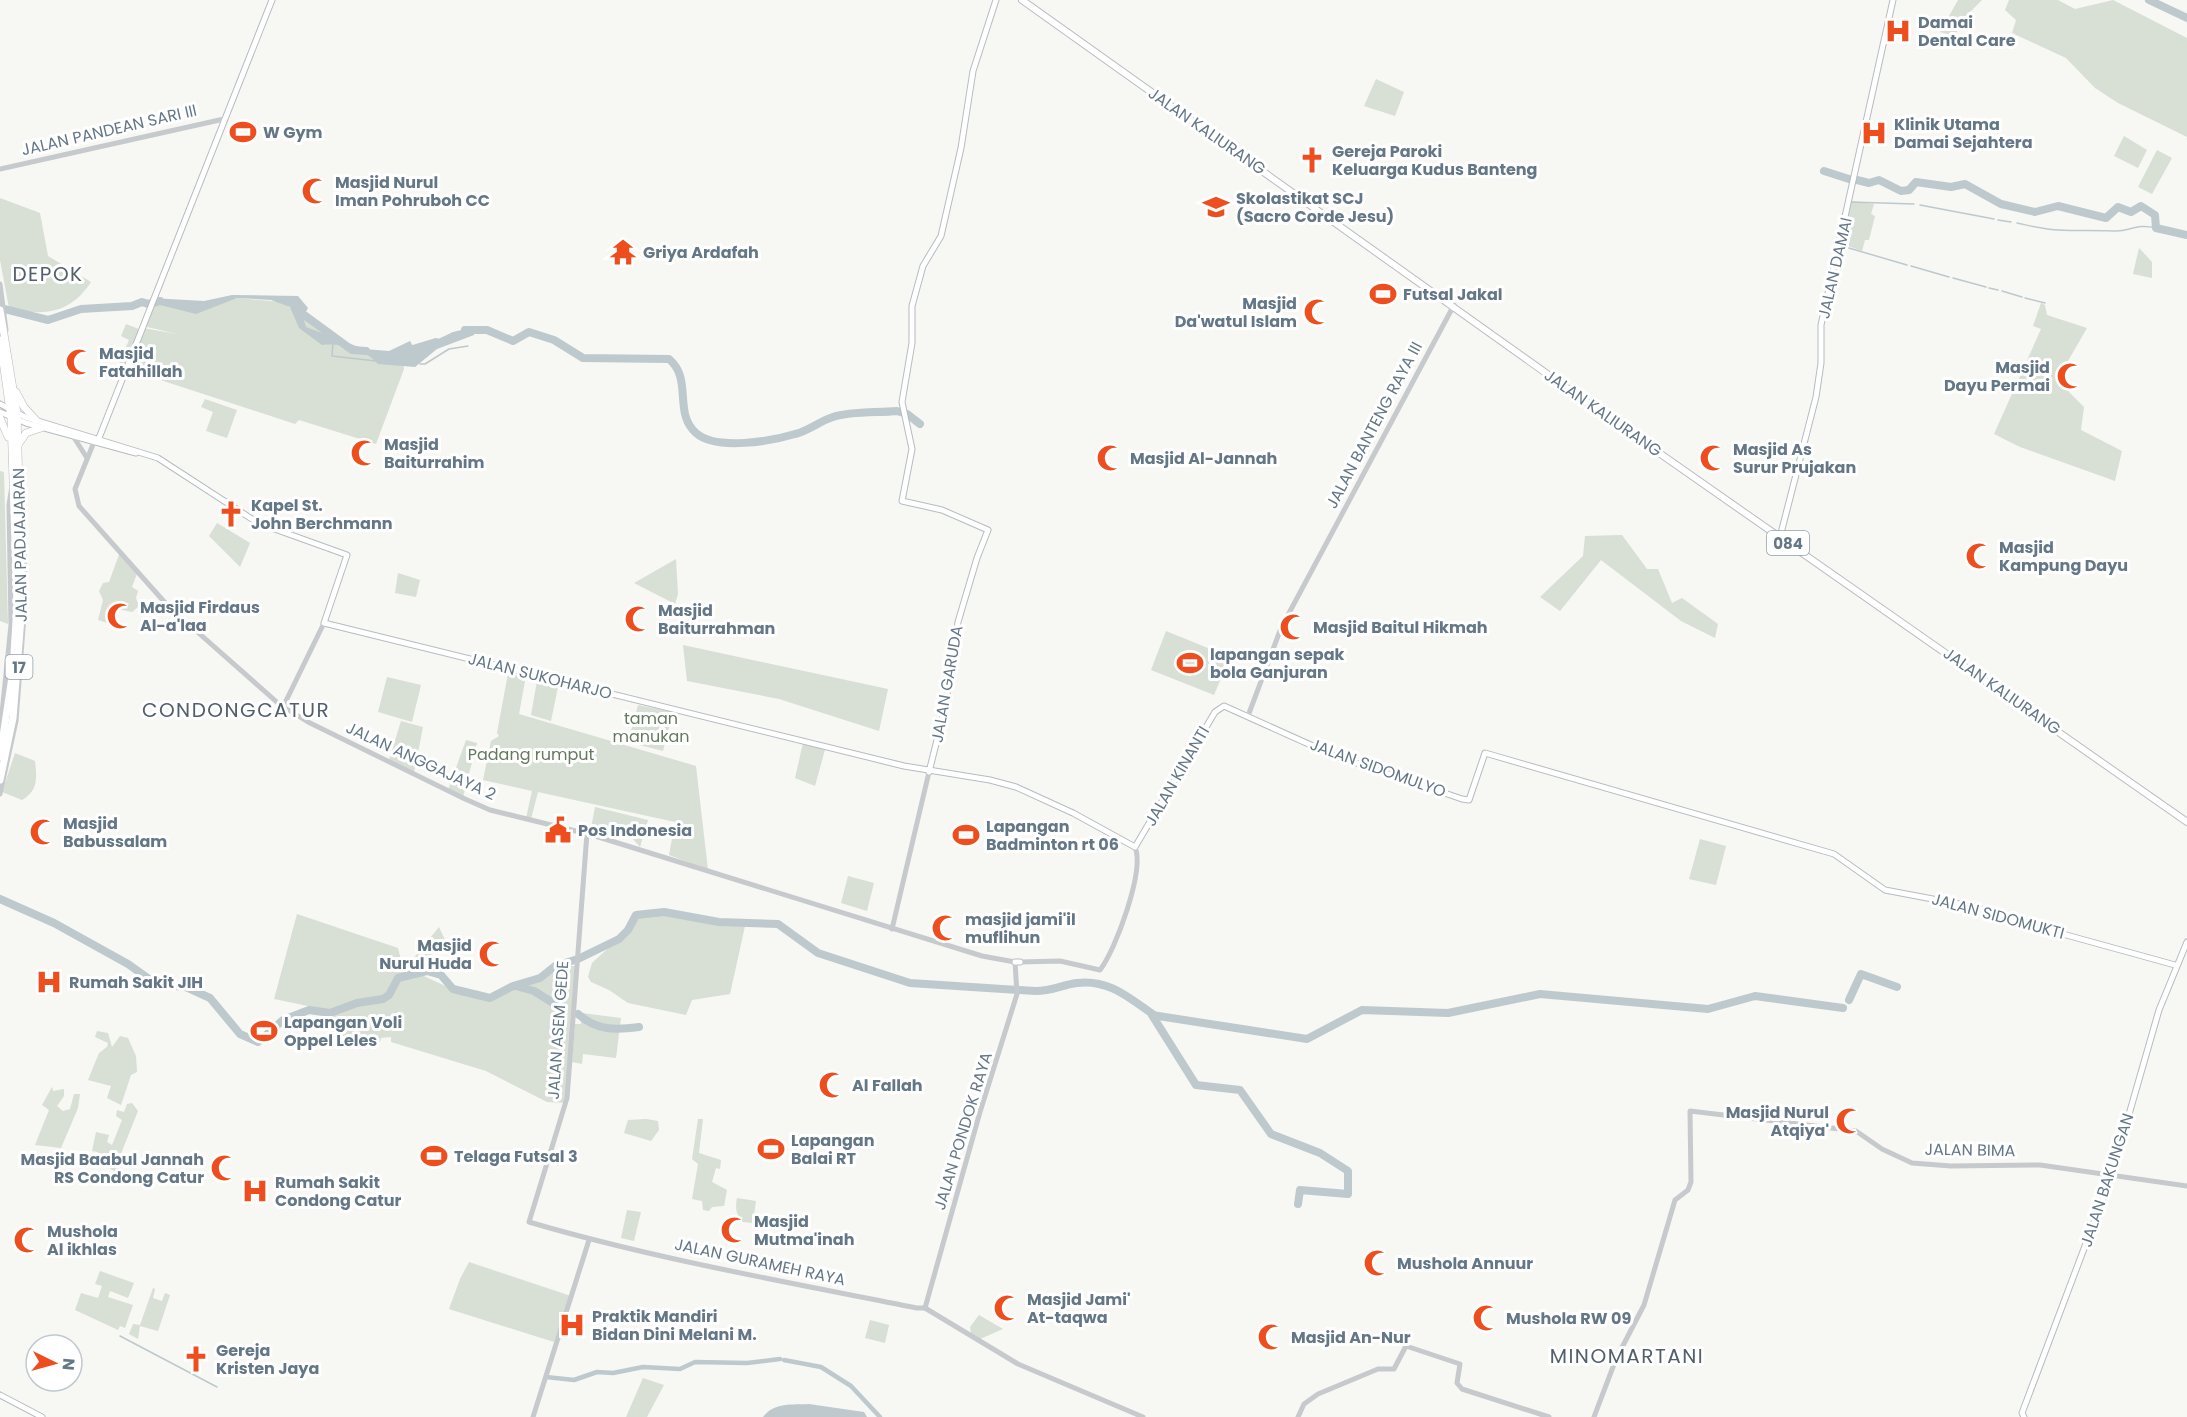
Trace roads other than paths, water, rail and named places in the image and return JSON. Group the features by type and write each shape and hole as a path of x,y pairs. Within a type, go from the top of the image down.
{"highway":[{"name":"JALAN PADJAJARAN","path":"2,307 5,371 14,415"},
{"name":"JALAN PADJAJARAN","path":"0,757 8,714 16,634 17,552 14,387 2,342"},
{"path":"0,389 5,371"},
{"path":"14,387 24,407 36,420"},
{"path":"0,418 14,449 26,433 41,428"},
{"name":"JALAN PADJAJARAN","path":"0,780 10,745 23,618 17,552"}],"main road":[{"path":"96,440 158,292 272,0"},
{"name":"JALAN GARUDA","path":"930,772 946,699 958,622 976,558 988,530 942,510 902,501 912,449 902,402 912,343 912,306 922,266 941,236 957,166 973,71 996,0"},
{"name":"JALAN KALIURANG","path":"1022,0 1454,305 1602,413 2187,822"},
{"name":"JALAN DAMAI","path":"1780,537 1816,397 1821,363 1821,326 1893,0"},
{"path":"0,404 14,415 41,428 96,440"},
{"path":"0,412 36,420 164,461 258,523 347,555 324,623"},
{"name":"JALAN SUKOHARJO","path":"324,623 930,772 969,776 1016,787 1085,819 1135,847"},
{"name":"JALAN SIDOMULYO","path":"1221,706 1333,755 1469,800 1485,753"},
{"name":"JALAN KINANTI","path":"1135,847 1215,712 1221,706"},
{"name":"JALAN SIDOMUKTI","path":"1485,753 1655,801 1706,819 1834,854 1885,890 1975,907 2175,965"},
{"name":"JALAN BAKUNGAN","path":"2024,1417 2022,1413 2111,1177 2159,1010 2175,965 2187,942"},
{"path":"0,1395 42,1417"}],"street":[{"name":"JALAN PANDEAN SARI III","path":"0,169 224,119"},
{"path":"0,284 2,307"},
{"name":"JALAN BANTENG RAYA III","path":"1248,716 1281,628 1454,305"},
{"path":"73,436 87,459"},
{"name":"JALAN ANGGAJAYA 2","path":"96,440 75,489 79,506 168,606 283,706 308,722 469,802 506,814 587,833 982,956 1017,962 1060,961 1100,970 1109,957 1136,885 1135,847"},
{"path":"15,484 22,503 23,618"},
{"path":"0,733 11,625 9,505 15,484"},
{"path":"283,706 324,623"},
{"path":"0,794 10,745"},
{"name":"JALAN GARUDA","path":"892,929 930,772"},
{"name":"JALAN ASEM GEDE","path":"529,1222 550,1150 566,1108 575,1023 576,957 587,833"},
{"name":"JALAN PONDOK RAYA","path":"925,1308 980,1112 1017,994 1017,962"},
{"name":"JALAN BIMA","path":"1594,1417 1616,1359 1644,1305 1675,1200 1688,1190 1691,1182 1690,1111 1856,1131 1882,1149 1912,1162 1951,1166 2038,1165 2187,1186"},
{"name":"JALAN GURAMEH RAYA","path":"529,1222 589,1240 824,1290 925,1308"},
{"path":"533,1417 589,1240"},
{"path":"925,1308 1018,1364 1143,1417"},
{"path":"1298,1417 1304,1404 1318,1394 1378,1369 1394,1369 1404,1347 1424,1351 1460,1364 1457,1383 1462,1389 1549,1417"}],"waterway":[{"path":"2149,0 2187,18"},
{"path":"1824,171 1852,180"},
{"path":"1857,180 1869,183 1879,180 1901,191 1909,190 1916,182 1951,187 1965,184 2001,204 2035,212 2058,206 2106,218 2118,207 2131,212 2141,206 2155,215 2156,228 2187,235"},
{"path":"1851,202 1914,204"},
{"path":"1920,205 1994,219"},
{"path":"1998,220 2011,222"},
{"path":"2017,223 2043,229 2066,230 2120,231 2143,226 2156,228"},
{"path":"1842,246 1907,265"},
{"path":"1911,266 1949,277"},
{"path":"1953,278 1986,287"},
{"path":"1989,288 1998,290"},
{"path":"2002,291 2022,297"},
{"path":"2025,298 2045,303"},
{"path":"0,308 48,320 81,309 132,306 142,302 148,304 160,301"},
{"path":"296,309 352,350 366,351"},
{"path":"465,330 487,330 513,341 529,332 554,340 583,358 669,359 680,376 685,416 689,425 696,433 717,442 744,443 773,439 800,433 833,417 856,413 897,411 907,414 920,424"},
{"path":"333,342 332,356 376,361"},
{"path":"403,352 436,342"},
{"path":"420,364 425,364 449,349 468,346"},
{"path":"0,899 54,923 128,964 156,984 186,987 210,998 240,1034 258,1042 283,1020 309,1010 330,1013 357,1003 383,999 389,995 398,978 427,971 441,975 453,989 490,998 513,986 540,978 555,966 578,959 619,939 628,930 636,915 664,912 719,922 778,924 818,953 910,983 1035,991 1077,983 1099,984 1127,996 1154,1015"},
{"path":"1849,1000 1861,974 1897,987"},
{"path":"516,986 534,991 558,1006"},
{"path":"1298,1204 1300,1190 1348,1194 1348,1171 1320,1153 1271,1134 1240,1090 1196,1085 1152,1015 1307,1039 1362,1010 1448,1013 1540,994 1708,1009 1755,996 1843,1008"},
{"path":"578,1014 592,1024 607,1028 639,1027"},
{"path":"120,1336 217,1387"},
{"path":"546,1377 574,1380 597,1372 613,1373 643,1367 680,1369 695,1362 747,1363 780,1359"},
{"path":"784,1360 821,1367 851,1386 880,1417"}],"place":[{"name":"Damai Dental Care","path":"1898,31"},
{"name":"W Gym","path":"243,132"},
{"name":"Klinik Utama Damai Sejahtera","path":"1874,133"},
{"name":"Gereja Paroki Keluarga Kudus Banteng","path":"1312,160"},
{"name":"Masjid Nurul Iman Pohruboh CC","path":"315,191"},
{"name":"Skolastikat SCJ (Sacro Corde Jesu)","path":"1216,207"},
{"name":"Griya Ardafah","path":"623,252"},
{"name":"Futsal Jakal","path":"1383,294"},
{"name":"Masjid Da'watul Islam","path":"1317,312"},
{"name":"Masjid Fatahillah","path":"79,362"},
{"name":"Masjid Dayu Permai","path":"2070,376"},
{"name":"Masjid Baiturrahim","path":"364,453"},
{"name":"Masjid Al-Jannah","path":"1110,458"},
{"name":"Masjid As Surur Prujakan","path":"1713,458"},
{"name":"Kapel St. John Berchmann","path":"231,514"},
{"name":"Masjid Kampung Dayu","path":"1979,556"},
{"name":"Masjid Firdaus Al-a'laa","path":"120,616"},
{"name":"Masjid Baiturrahman","path":"638,619"},
{"name":"Masjid Baitul Hikmah","path":"1293,627"},
{"name":"lapangan sepak bola Ganjuran","path":"1190,663"},
{"name":"Pos Indonesia","path":"558,830"},
{"name":"Masjid Babussalam","path":"43,832"},
{"name":"Lapangan Badminton rt 06","path":"966,835"},
{"name":"masjid jami'il muflihun","path":"945,928"},
{"name":"Masjid Nurul Huda","path":"492,954"},
{"name":"Rumah Sakit JIH","path":"49,982"},
{"name":"Lapangan Voli Oppel Leles","path":"264,1031"},
{"name":"Al Fallah","path":"832,1085"},
{"name":"Masjid Nurul Atqiya'","path":"1849,1121"},
{"name":"Lapangan Balai RT","path":"771,1149"},
{"name":"Telaga Futsal 3","path":"434,1156"},
{"name":"Masjid Baabul Jannah RS Condong Catur","path":"224,1168"},
{"name":"Rumah Sakit Condong Catur","path":"255,1191"},
{"name":"Masjid Mutma'inah","path":"734,1230"},
{"name":"Mushola Al ikhlas","path":"27,1240"},
{"name":"Mushola Annuur","path":"1377,1263"},
{"name":"Masjid Jami' At-taqwa","path":"1007,1308"},
{"name":"Mushola RW 09","path":"1486,1318"},
{"name":"Praktik Mandiri Bidan Dini Melani M.","path":"572,1325"},
{"name":"Masjid An-Nur","path":"1271,1337"},
{"name":"Gereja Kristen Jaya","path":"196,1359"}],"district":[{"name":"DEPOK","path":"48,274"},
{"name":"CONDONGCATUR","path":"236,710"},
{"name":"MINOMARTANI","path":"1627,1356"}],"park label":[{"name":"taman manukan","path":"651,727"},
{"name":"Padang rumput","path":"531,754"}]}
